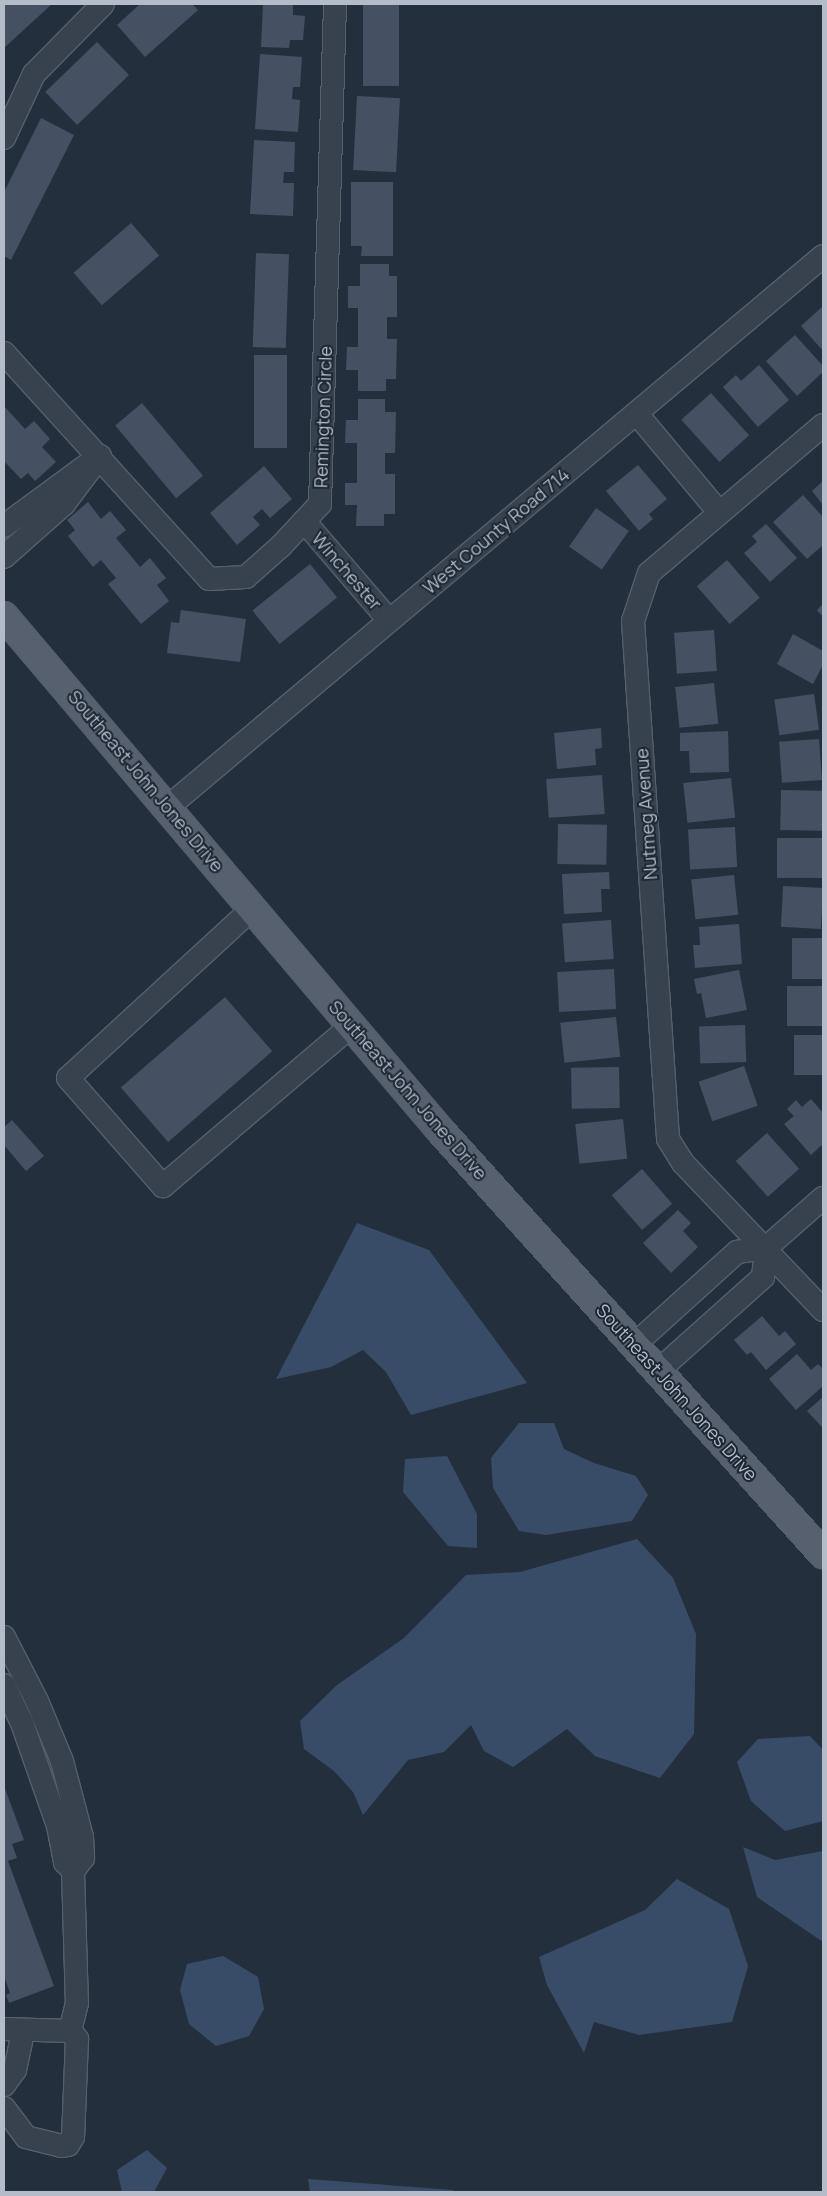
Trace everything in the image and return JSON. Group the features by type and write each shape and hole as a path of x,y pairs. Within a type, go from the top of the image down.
{"main road":[{"name":"Southeast John Jones Drive","path":"4,616 168,806 439,1129 823,1554"}],"street":[{"path":"4,138 34,74 103,4"},
{"name":"Remington Circle","path":"4,354 100,456 209,579 246,577 304,521 320,504 335,4"},
{"name":"West County Road 714","path":"168,806 823,256"},
{"path":"637,414 719,512"},
{"name":"Nutmeg Avenue","path":"823,425 649,573 633,621 668,1139 683,1163 823,1310"},
{"path":"4,526 50,489 100,456"},
{"path":"4,556 64,504 100,456"},
{"name":"Winchester","path":"304,521 389,620"},
{"path":"253,908 68,1078 163,1186 352,1025"},
{"path":"634,1345 736,1252 766,1248 823,1198"},
{"path":"658,1371 762,1277 766,1248"},
{"path":"4,1637 37,1702 62,1761 82,1837 83,1858 73,1871"},
{"path":"4,1685 29,1742 58,1826 65,1862 73,1871 77,1929 77,2003 70,2031"},
{"path":"4,2085 15,2070 14,2030 70,2031 77,2039 73,2137 68,2145 62,2146 26,2137 4,2108"}],"water":[{"path":"357,1223 429,1250 527,1383 411,1415 386,1372 363,1350 331,1367 276,1379"},
{"path":"519,1423 554,1423 564,1449 594,1463 636,1476 648,1495 632,1521 546,1535 519,1531 493,1488 491,1458"},
{"path":"447,1456 477,1514 477,1548 448,1546 403,1492 405,1459"},
{"path":"637,1539 673,1578 696,1634 694,1734 660,1778 595,1756 567,1729 513,1767 484,1751 471,1725 444,1752 408,1760 363,1815 353,1792 334,1771 304,1749 300,1721 337,1685 404,1638 466,1575 520,1572"},
{"path":"810,1736 823,1750 823,1821 785,1831 751,1801 737,1762 758,1739"},
{"path":"743,1847 775,1860 823,1851 823,1942 757,1897"},
{"path":"677,1879 729,1909 748,1966 732,2022 639,2035 594,2022 584,2053 547,1985 539,1957 645,1910"},
{"path":"223,1956 258,1977 264,2009 249,2036 216,2046 189,2024 180,1990 187,1964"},
{"path":"147,2150 167,2168 154,2192 122,2192 117,2170"},
{"path":"308,2179 453,2190 454,2192 310,2192"}],"building":[{"path":"4,4 52,4 4,48"},
{"path":"140,4 192,4 198,10 145,57 117,25"},
{"path":"263,4 293,4 293,15 305,16 303,40 290,40 289,48 261,47"},
{"path":"363,4 399,4 399,86 363,86"},
{"path":"97,42 129,75 77,125 45,92"},
{"path":"260,54 302,57 300,87 293,87 292,99 300,100 298,132 255,129"},
{"path":"357,96 400,98 396,172 353,170"},
{"path":"41,118 74,135 11,260 4,256 4,192"},
{"path":"254,140 295,142 294,172 284,172 283,183 294,183 293,216 250,214"},
{"path":"351,182 393,182 393,256 361,256 362,246 351,246"},
{"path":"131,223 159,255 102,305 74,273"},
{"path":"256,253 289,254 286,348 253,347"},
{"path":"360,264 389,264 389,276 397,276 397,317 387,317 387,339 397,339 396,379 386,379 386,391 358,391 358,370 346,370 347,347 358,347 358,308 348,308 348,286 360,286"},
{"path":"823,306 823,351 801,326"},
{"path":"795,335 823,366 823,372 797,396 766,361"},
{"path":"254,355 287,355 287,448 254,448"},
{"path":"759,365 789,400 758,427 723,387 736,375 741,381"},
{"path":"711,393 749,435 719,462 681,420"},
{"path":"358,399 385,399 385,412 396,412 395,453 385,453 385,474 395,474 395,514 384,514 384,526 356,526 357,505 345,505 345,483 357,483 357,443 345,443 346,420 358,420"},
{"path":"142,403 203,476 176,498 115,425"},
{"path":"4,406 25,429 34,421 50,439 42,447 56,462 35,481 28,473 21,479 4,461"},
{"path":"638,465 667,499 649,514 653,519 639,531 606,491"},
{"path":"264,466 292,499 270,518 262,509 253,517 260,525 237,545 210,513"},
{"path":"823,481 823,505 812,491"},
{"path":"803,495 823,517 823,545 807,559 773,522"},
{"path":"88,502 101,519 110,511 126,530 116,538 140,567 150,558 166,578 157,585 169,601 141,624 108,584 116,578 101,560 93,567 68,536 75,530 67,520"},
{"path":"596,508 629,531 602,569 569,547"},
{"path":"766,524 797,558 770,582 744,553 757,542 752,536"},
{"path":"727,560 760,598 730,624 697,586"},
{"path":"310,564 337,597 280,644 252,611"},
{"path":"823,604 823,617 817,610"},
{"path":"181,610 246,619 240,662 167,653 171,622 179,623"},
{"path":"714,630 717,671 677,674 674,633"},
{"path":"793,634 823,651 823,665 813,684 777,664"},
{"path":"714,683 718,724 679,728 675,687"},
{"path":"814,694 819,730 779,735 774,700"},
{"path":"601,728 602,748 595,749 596,765 557,769 554,733"},
{"path":"728,731 729,772 690,773 689,751 680,751 680,733"},
{"path":"819,739 822,780 782,783 779,742"},
{"path":"602,775 605,814 549,818 546,779"},
{"path":"731,778 735,818 687,823 683,783"},
{"path":"781,790 823,791 822,831 780,830"},
{"path":"558,824 607,825 606,865 557,864"},
{"path":"735,827 737,867 690,869 688,829"},
{"path":"777,838 823,838 823,878 777,878"},
{"path":"609,872 610,889 601,889 602,912 564,914 562,874"},
{"path":"734,875 738,915 695,919 691,879"},
{"path":"783,886 823,888 821,929 781,927"},
{"path":"611,920 614,959 565,962 562,923"},
{"path":"739,924 742,964 695,968 693,945 700,945 699,927"},
{"path":"792,938 823,938 823,979 792,979"},
{"path":"614,969 616,1009 559,1012 557,972"},
{"path":"739,970 747,1010 706,1018 701,993 697,994 694,979"},
{"path":"787,986 823,986 823,1026 787,1026"},
{"path":"225,997 272,1051 168,1142 121,1088"},
{"path":"616,1017 620,1057 564,1063 560,1023"},
{"path":"745,1025 746,1062 700,1064 699,1027"},
{"path":"794,1035 823,1035 823,1075 794,1075"},
{"path":"744,1066 758,1106 712,1121 699,1082"},
{"path":"619,1067 620,1108 572,1109 571,1068"},
{"path":"811,1099 823,1113 823,1144 811,1155 784,1124 794,1116 787,1109 796,1100 802,1107"},
{"path":"623,1119 627,1159 579,1164 575,1124"},
{"path":"12,1120 44,1156 26,1171 4,1145 4,1127"},
{"path":"767,1133 799,1169 768,1197 736,1161"},
{"path":"642,1169 672,1204 642,1230 612,1195"},
{"path":"678,1210 691,1223 683,1231 698,1247 671,1273 643,1243"},
{"path":"762,1316 779,1336 785,1331 796,1344 766,1370 751,1352 747,1355 734,1340"},
{"path":"797,1354 811,1370 818,1364 823,1369 823,1386 796,1410 769,1379"},
{"path":"823,1397 823,1428 807,1411"},
{"path":"4,1786 24,1840 12,1844 17,1858 8,1861 54,1986 9,2003 6,1995 10,1993 4,1976"}]}
